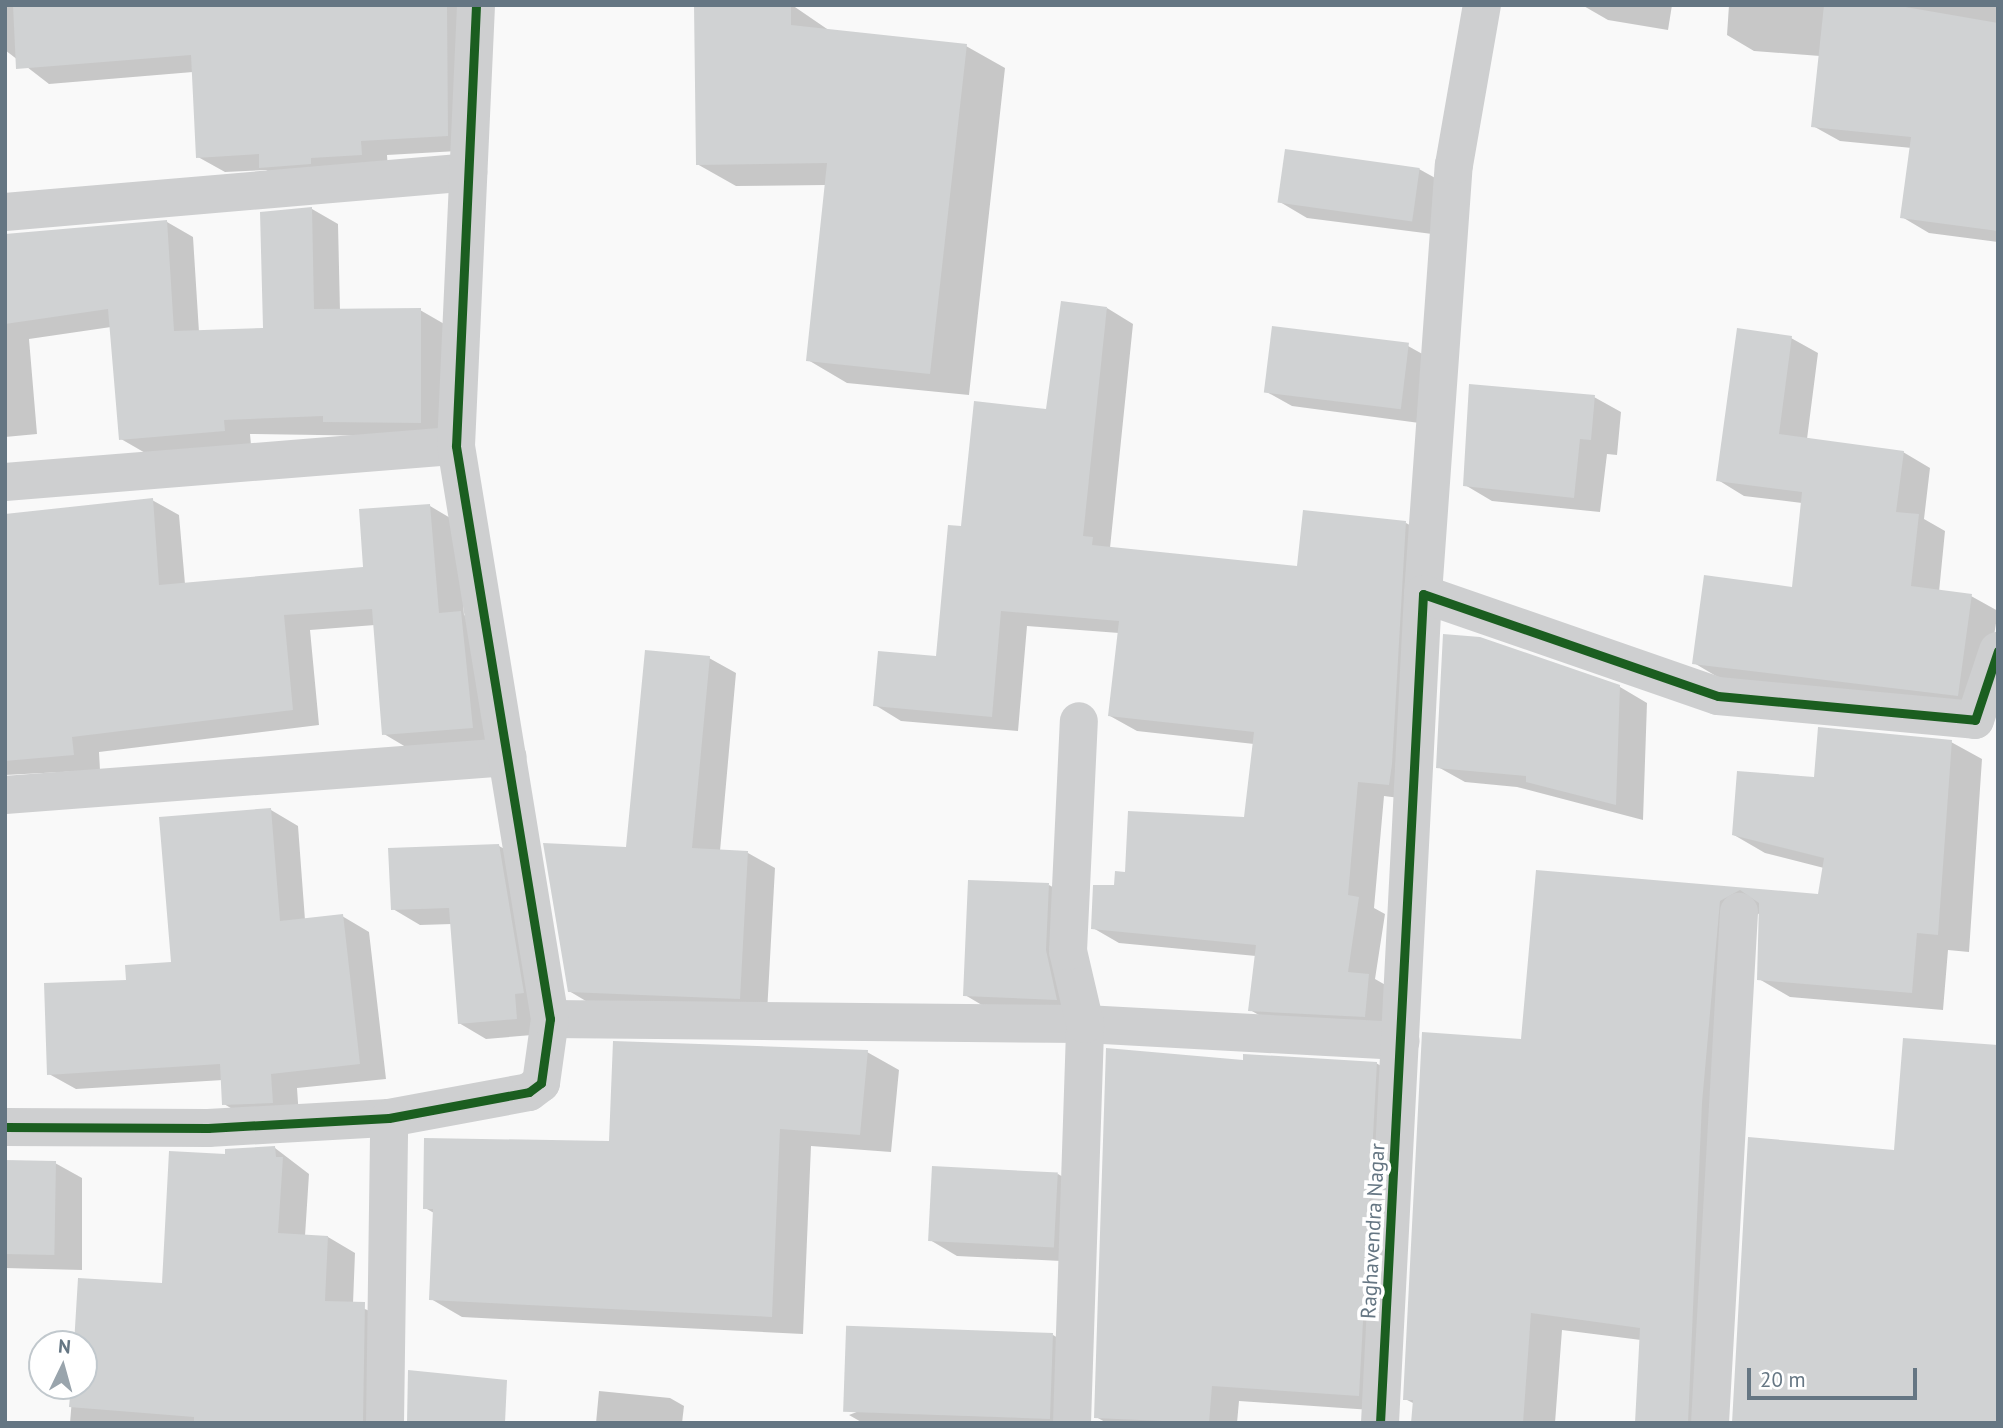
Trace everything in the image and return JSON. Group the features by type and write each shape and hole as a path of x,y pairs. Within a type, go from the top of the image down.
{"street":[{"path":"5,1127 208,1128 389,1118 529,1092 547,1067 550,1019 456,446 476,5"},
{"name":"Raghavendra Nagar","path":"1380,1423 1423,594 1454,165 1482,5"},
{"path":"5,212 468,172"},
{"path":"5,482 456,446"},
{"path":"1423,594 1718,696 1975,720 1998,651"},
{"path":"1072,1423 1085,1024 1068,951 1079,720"},
{"path":"5,795 508,757"},
{"path":"1710,1423 1739,912"},
{"path":"550,1019 1085,1024 1401,1041"},
{"path":"385,1423 389,1118"}],"building":[{"path":"13,5 447,5 448,136 361,141 362,155 311,158 311,164 259,168 259,154 196,158 191,55 16,69"},
{"path":"694,5 791,5 791,25 967,44 930,374 806,361 827,163 696,165"},
{"path":"1824,5 1894,5 1998,23 1998,231 1900,218 1911,137 1811,127"},
{"path":"1285,149 1420,168 1412,221 1277,202"},
{"path":"312,207 314,309 421,308 421,423 323,422 323,416 224,420 225,431 119,440 108,309 5,324 5,234 167,220 174,331 263,328 260,212"},
{"path":"1061,301 1107,307 1083,536 1093,537 1092,545 1297,566 1303,510 1406,521 1389,785 1358,782 1348,895 1359,897 1348,972 1369,974 1365,1017 1248,1011 1256,945 1091,929 1093,885 1114,885 1115,871 1125,872 1128,811 1244,817 1254,732 1108,716 1119,621 1001,611 992,717 873,706 878,651 936,656 948,525 961,526 974,401 1046,409"},
{"path":"1272,326 1409,343 1401,409 1264,393"},
{"path":"1737,328 1792,336 1779,434 1904,451 1896,512 1919,514 1911,586 1972,594 1958,696 1692,664 1704,575 1792,587 1802,492 1716,481"},
{"path":"1469,384 1595,395 1591,440 1580,439 1574,498 1463,486"},
{"path":"153,498 159,585 363,567 359,509 430,504 439,613 461,611 473,728 382,735 372,609 284,615 293,710 72,737 74,755 5,761 5,514"},
{"path":"1443,634 1480,637 1620,685 1616,805 1526,782 1526,776 1436,768"},
{"path":"645,650 710,656 692,848 748,851 740,999 568,992 543,843 626,847"},
{"path":"1818,727 1952,740 1938,935 1917,933 1912,993 1757,980 1759,903 1740,890 1720,901 1702,1103 1688,1423 1635,1423 1640,1328 1531,1313 1523,1423 1411,1423 1413,1400 1403,1400 1422,1032 1521,1039 1536,870 1818,894 1824,858 1732,835 1737,771 1814,777"},
{"path":"271,808 280,921 343,914 360,1064 271,1074 273,1103 222,1105 220,1064 47,1075 44,983 126,980 125,965 171,962 159,817"},
{"path":"499,844 524,993 515,994 517,1019 458,1024 449,908 391,910 388,848"},
{"path":"968,880 1049,883 1046,950 1057,1000 963,996"},
{"path":"1903,1038 1998,1045 1998,1423 1732,1423 1748,1137 1894,1150"},
{"path":"613,1041 868,1050 860,1135 780,1129 772,1317 429,1300 433,1209 423,1209 424,1138 609,1141"},
{"path":"1106,1048 1243,1060 1243,1054 1377,1062 1359,1396 1212,1386 1209,1423 1094,1418"},
{"path":"275,1146 276,1157 283,1157 278,1233 328,1236 325,1301 365,1302 363,1423 194,1423 194,1417 69,1407 70,1400 98,1400 98,1330 75,1330 78,1278 162,1283 169,1151 225,1154 225,1149"},
{"path":"5,1160 56,1161 54,1255 5,1254"},
{"path":"932,1166 1058,1173 1054,1247 928,1241"},
{"path":"846,1326 1053,1333 1050,1419 843,1412"},
{"path":"408,1370 507,1380 505,1423 407,1423"}],"cycle path":[{"path":"5,1127 208,1128 389,1118 529,1092 541,1083 550,1019 456,446 476,5"},
{"path":"1380,1423 1423,594 1718,696 1975,720 1998,651"}]}
